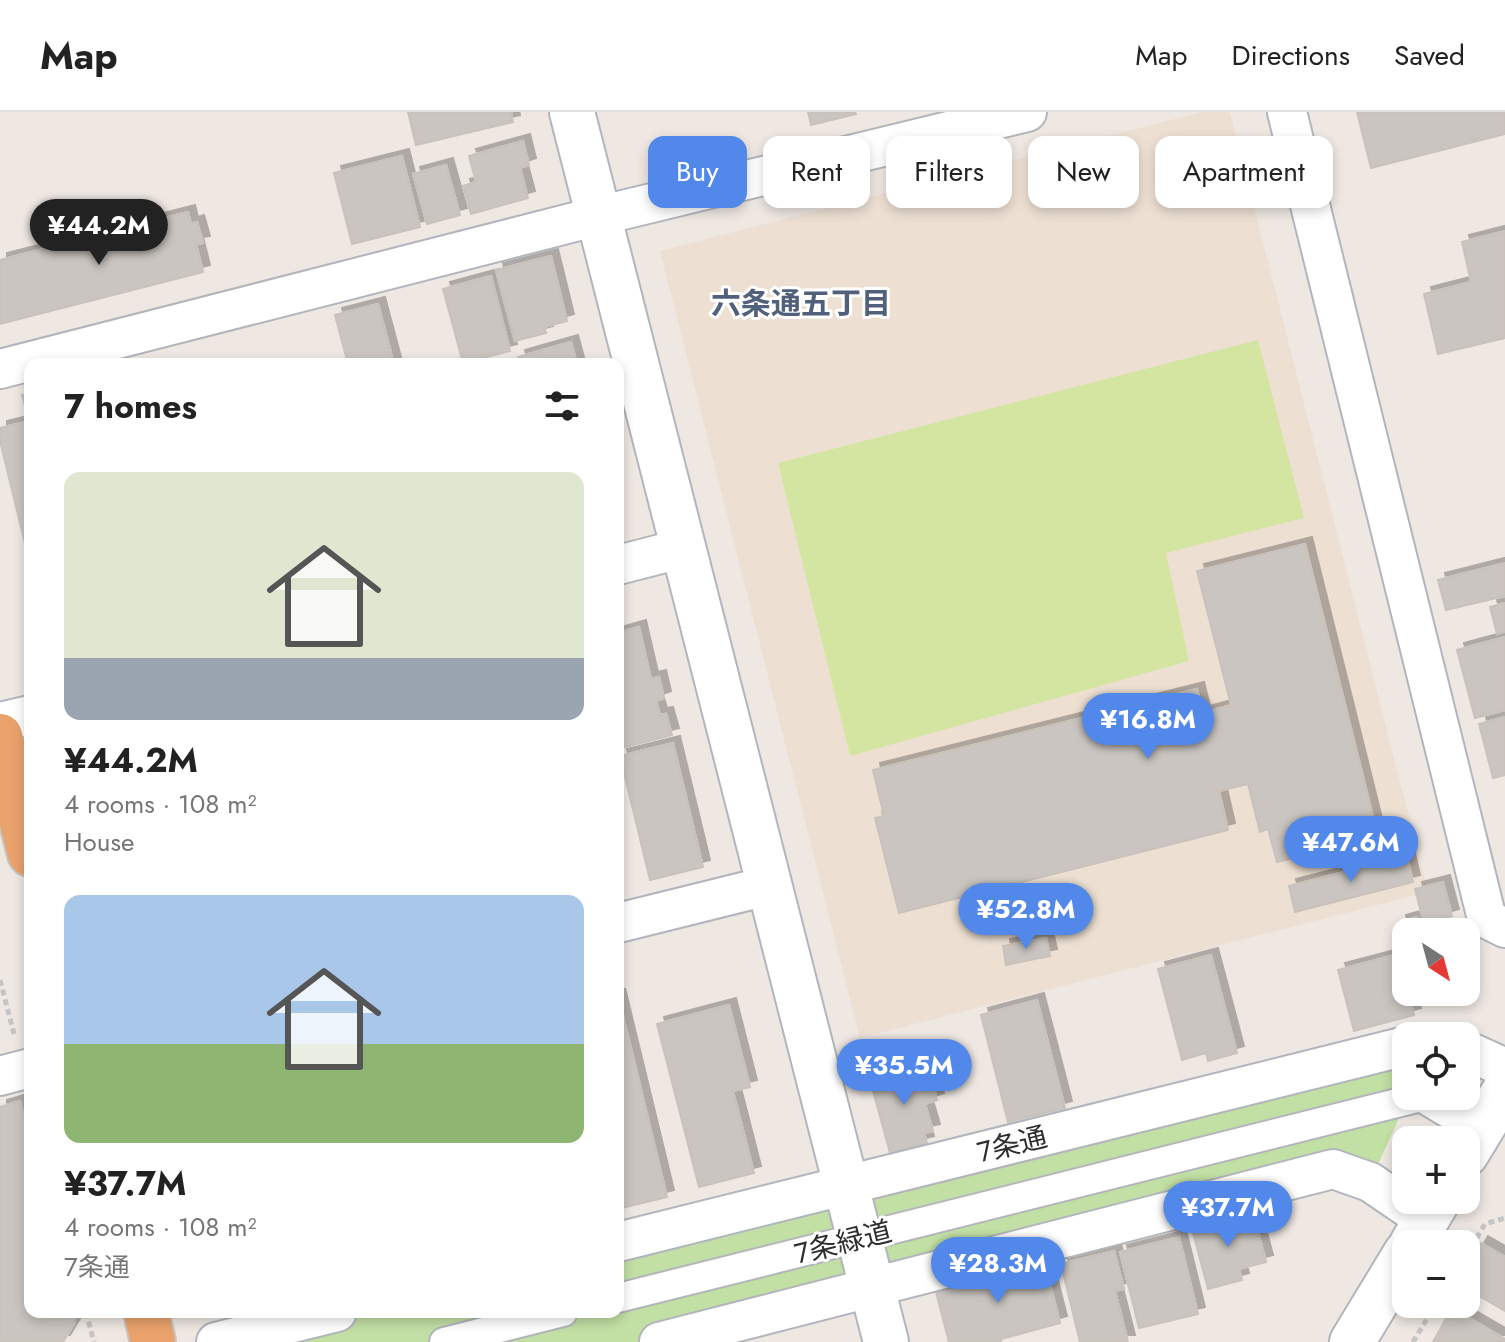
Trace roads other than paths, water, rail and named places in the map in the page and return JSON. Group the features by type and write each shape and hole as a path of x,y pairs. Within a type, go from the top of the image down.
{"highway":[{"path":"0,736 24,830"},
{"path":"147,1318 153,1342"}],"street":[{"path":"572,112 886,1342"},
{"path":"43,358 598,216 1027,112"},
{"path":"1287,112 1487,919 1505,928"},
{"path":"0,369 24,363"},
{"path":"624,563 684,548"},
{"path":"0,722 24,716"},
{"path":"624,922 771,885"},
{"name":"7条通","path":"624,1241 1392,1049"},
{"path":"1480,1056 1505,1068"},
{"path":"0,1076 24,1070"},
{"path":"1480,1131 1505,1090"},
{"name":"7条緑道","path":"624,1296 1421,1097 1454,1126"},
{"path":"659,1342 1333,1169 1370,1182 1421,1229 1352,1342"},
{"path":"216,1342 313,1318"},
{"path":"444,1342 539,1318"}],"district":[{"name":"六条通五丁目","path":"801,304"}]}
